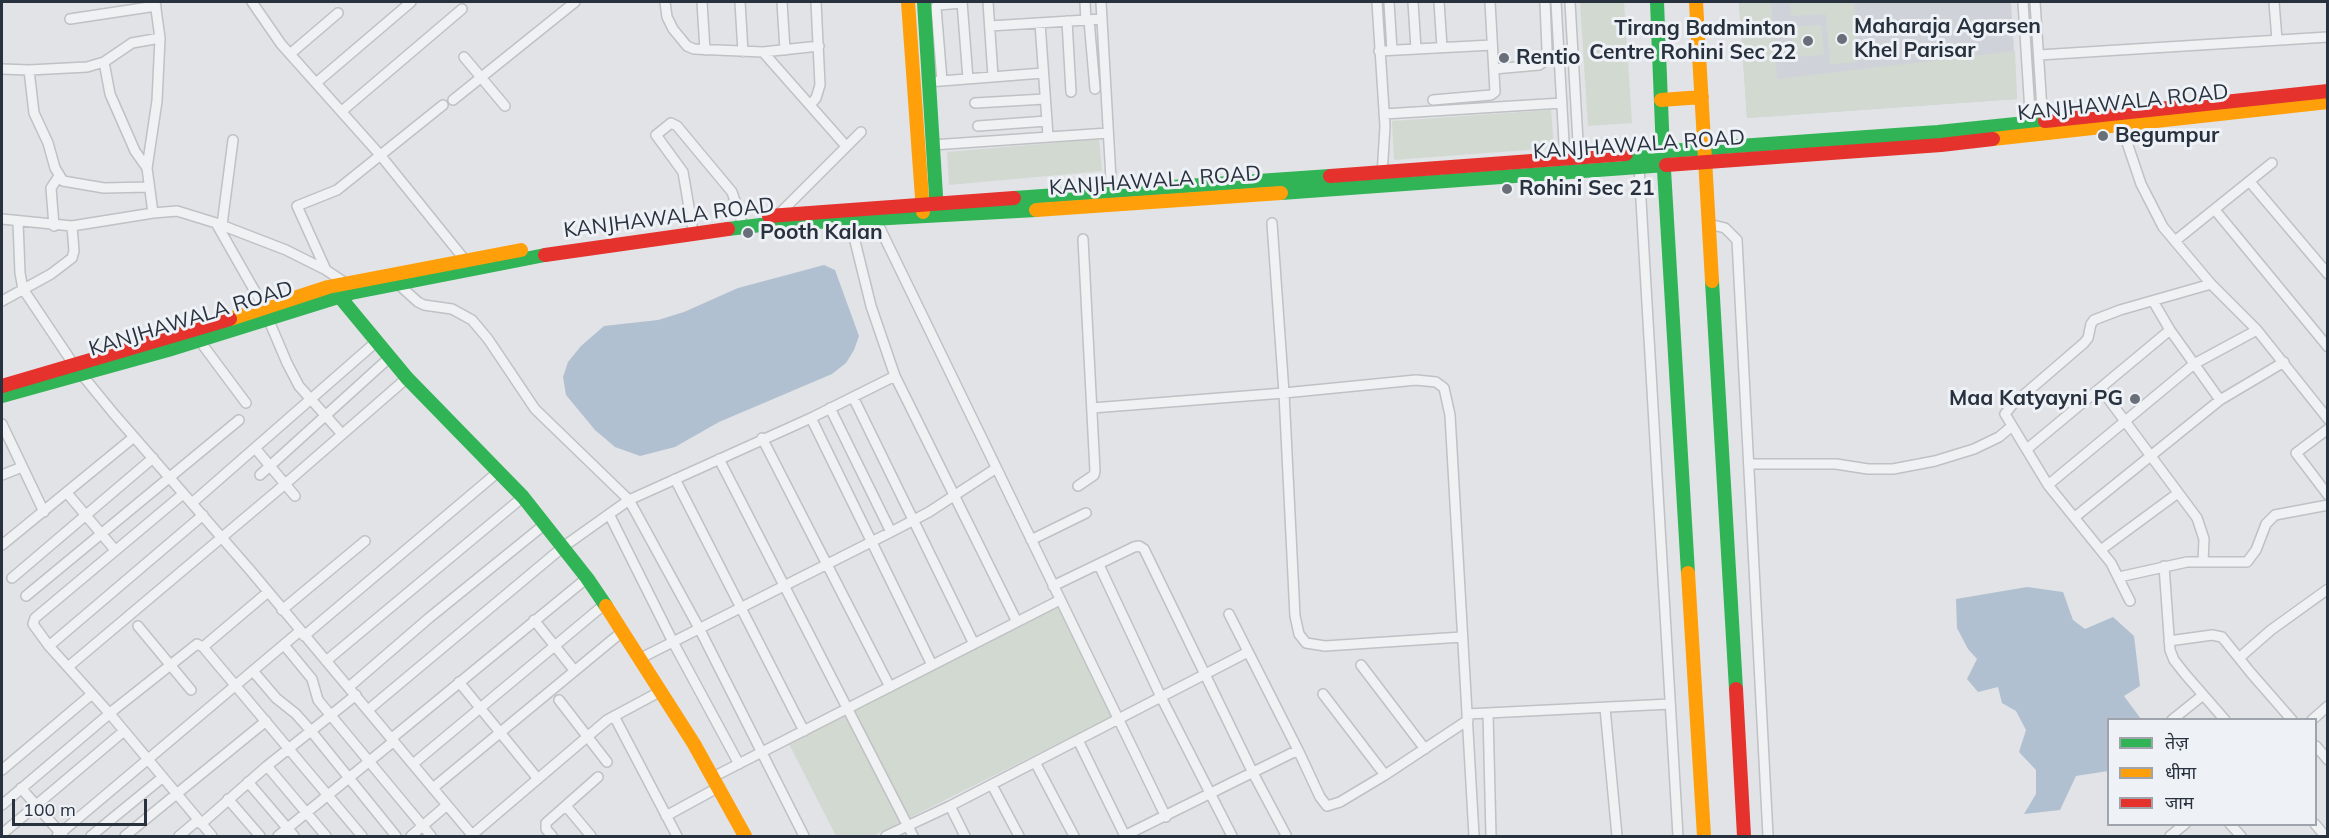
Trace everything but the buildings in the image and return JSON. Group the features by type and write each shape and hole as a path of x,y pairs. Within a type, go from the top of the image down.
{"main road":[{"path":"909,2 930,211"},
{"path":"924,2 935,82 930,211"},
{"path":"1657,2 1664,159 1704,837"},
{"path":"1696,2 1744,837"},
{"name":"KANJHAWALA ROAD","path":"2037,128 2328,91"},
{"path":"1661,100 1702,97"},
{"name":"KANJHAWALA ROAD","path":"1382,179 1572,160 1664,159 1938,132 2121,125 2328,102"},
{"name":"KANJHAWALA ROAD","path":"2,396 166,339 555,244 778,215 930,211 1382,179 1639,166 1664,159"},
{"name":"KANJHAWALA ROAD","path":"2,386 199,340 347,284 650,239 761,225 876,220 930,211"},
{"path":"339,296 407,378 523,497 587,578 641,658 716,782 745,837"}],"street":[{"path":"254,2 266,24 290,54 381,156 469,265"},
{"path":"316,83 411,2"},
{"path":"453,100 575,2"},
{"path":"665,2 673,30 694,49 763,52 819,46"},
{"path":"702,2 705,50"},
{"path":"740,2 743,51"},
{"path":"782,2 785,50"},
{"path":"810,105 816,98 820,85 816,2"},
{"path":"968,79 962,2 938,5 936,7 935,82 1043,74"},
{"path":"988,2 993,77"},
{"path":"1085,2 1095,89"},
{"path":"1101,2 1112,198"},
{"path":"1377,2 1385,148 1382,179"},
{"path":"1389,2 1392,50"},
{"path":"1413,2 1416,49"},
{"path":"1439,2 1442,47"},
{"path":"1433,100 1493,94 1496,88 1490,2"},
{"path":"1494,69 1539,65 1545,61 1547,50 1545,2"},
{"path":"1556,2 1562,103 1572,160"},
{"path":"1570,2 1572,160"},
{"path":"2023,2 2037,128"},
{"path":"2035,2 2039,55 2037,128"},
{"path":"2274,2 2277,40"},
{"path":"70,19 155,4 160,38 158,101 147,168 153,213"},
{"path":"342,111 462,9"},
{"path":"290,54 338,13"},
{"path":"990,26 1102,19"},
{"path":"1066,21 1071,92"},
{"path":"1040,23 1048,136"},
{"path":"2039,55 2328,37"},
{"path":"2,69 87,67 104,62 132,43 160,38"},
{"path":"1379,51 1492,45"},
{"path":"763,52 846,146"},
{"path":"464,57 505,106"},
{"path":"104,62 110,94 135,151 147,168"},
{"path":"29,70 34,113 63,181 92,187 120,189 149,187"},
{"path":"975,103 1045,99"},
{"path":"1384,114 1562,103"},
{"path":"326,270 297,206 332,194 443,105"},
{"path":"978,126 1047,121"},
{"path":"692,225 683,172 656,135 671,123 677,126 732,192 741,219"},
{"path":"2121,125 2146,195 2163,227 2211,284 2257,330 2328,418"},
{"path":"778,215 861,132"},
{"path":"932,145 1108,133"},
{"path":"233,140 219,224 266,313 293,376 310,400 342,434"},
{"path":"2175,242 2272,163"},
{"path":"1639,166 1678,837"},
{"path":"54,226 51,188 59,176"},
{"path":"2250,182 2328,274"},
{"path":"2216,210 2328,347"},
{"path":"2,219 72,226 153,213 177,212 219,224 286,250 326,270 347,284"},
{"path":"876,220 1166,817"},
{"path":"850,221 870,306 895,376 1017,622"},
{"path":"18,222 20,273 24,289 77,369 356,695 473,836 589,735 614,716 661,691"},
{"path":"1272,223 1284,393 1296,627 1302,639 1310,645 1325,646 1462,637"},
{"path":"1709,224 1725,228 1737,240 1768,837"},
{"path":"2,301 64,266 72,258 75,250 72,226"},
{"path":"1078,486 1095,473 1083,239"},
{"path":"398,284 418,302 437,308 452,309 472,320 488,339 535,409 629,500 699,628 804,837"},
{"path":"2130,601 2102,549 2048,485 2005,414 2007,409 2084,343 2094,320 2211,284"},
{"path":"2153,301 2170,330 2220,400"},
{"path":"2027,449 2170,330"},
{"path":"2048,485 2194,364 2257,330"},
{"path":"199,340 246,403"},
{"path":"192,503 376,342"},
{"path":"260,475 389,358"},
{"path":"2075,517 2220,400 2284,362"},
{"path":"368,710 563,547 629,500 762,438 811,418 895,376"},
{"path":"68,667 407,378"},
{"path":"1092,408 1416,380 1436,382 1443,388 1450,415 1474,837"},
{"path":"2101,389 2201,527 2204,539 2204,562"},
{"path":"853,397 974,644"},
{"path":"830,408 891,532"},
{"path":"811,418 932,665"},
{"path":"26,596 239,420"},
{"path":"2,424 44,512"},
{"path":"1749,464 1836,464 1868,469 1893,469 1935,461 1974,449 1987,444 2012,426"},
{"path":"2328,429 2296,453 2328,495"},
{"path":"2,545 134,437"},
{"path":"762,438 890,687"},
{"path":"255,448 295,496"},
{"path":"12,578 153,458"},
{"path":"719,459 913,837"},
{"path":"2,475 22,467"},
{"path":"641,658 914,520 995,468"},
{"path":"21,788 60,836 284,645 302,633 498,472"},
{"path":"675,479 804,731"},
{"path":"67,493 115,550"},
{"path":"2102,549 2178,493"},
{"path":"183,494 35,618 33,624 49,646 110,714 212,837"},
{"path":"326,661 523,497"},
{"path":"2119,577 2164,566 2204,562 2247,562 2256,550 2266,524 2275,515 2328,505"},
{"path":"1031,540 1086,513"},
{"path":"609,514 673,642 739,764"},
{"path":"49,646 203,515"},
{"path":"349,687 429,618 545,524"},
{"path":"282,610 365,540"},
{"path":"1053,586 1134,547 1139,546 1144,549 1204,675 1286,835"},
{"path":"1099,565 1161,697 1212,793 1232,837"},
{"path":"2164,566 2170,650 2174,660 2222,718"},
{"path":"278,837 290,833 306,813 369,762 459,682 587,578"},
{"path":"2239,658 2277,625 2328,589"},
{"path":"203,647 268,592"},
{"path":"666,816 739,764 1060,600"},
{"path":"413,764 605,604"},
{"path":"1229,614 1320,797 1327,806 1340,802 1385,776 1467,717 1488,713 1670,705"},
{"path":"534,620 574,670"},
{"path":"138,626 191,690"},
{"path":"433,788 499,731 623,631"},
{"path":"2169,641 2219,636 2227,641 2290,718"},
{"path":"2,805 197,644 203,647 362,837"},
{"path":"284,645 312,679 315,696 430,837"},
{"path":"886,837 1248,652"},
{"path":"1361,665 1425,749"},
{"path":"253,671 276,698 296,714 311,731 396,837"},
{"path":"459,682 538,779"},
{"path":"2,770 92,694"},
{"path":"1323,694 1385,776"},
{"path":"179,837 356,695"},
{"path":"2174,718 2203,695"},
{"path":"560,700 589,735 607,762"},
{"path":"2314,718 2328,706"},
{"path":"1605,708 1617,837"},
{"path":"1488,713 1491,837"},
{"path":"614,716 677,837"},
{"path":"125,837 266,721"},
{"path":"2,834 124,731"},
{"path":"1078,740 1125,836 1298,750"},
{"path":"2317,747 2328,760"},
{"path":"1035,762 1074,837"},
{"path":"267,766 326,837"},
{"path":"91,837 163,777"},
{"path":"551,836 546,829 546,823 598,777"},
{"path":"248,782 290,833"},
{"path":"992,784 1018,837"},
{"path":"228,799 260,837"},
{"path":"411,837 447,805"},
{"path":"566,806 591,837"},
{"path":"950,806 965,837"},
{"path":"2170,837 2184,826"}],"shaded area":[{"path":"1580,2 1624,2 1632,123 1588,126"},
{"path":"1739,2 2011,2 2017,99 1747,118"},
{"path":"1739,2 1771,2 1777,79 2015,51 2017,99 1747,118"},
{"name":"Maharaja Agarsen Khel Parisar","path":"1790,2 1854,2 1858,62 1830,64 1826,14 1791,16"},
{"name":"Tirang Badminton Centre Rohini Sec 22","path":"1821,25 1824,55 1794,57 1791,27"},
{"path":"1551,110 1554,148 1394,160 1392,121"},
{"path":"1099,139 1102,171 949,185 947,152"},
{"path":"1058,606 1113,716 873,836 836,836 789,744"}],"water":[{"path":"824,265 835,270 859,336 846,363 832,374 719,422 675,447 640,456 615,447 595,430 566,395 563,377 568,362 581,346 604,326 658,320 684,312 738,288"},
{"path":"2027,587 2063,592 2073,620 2085,629 2113,617 2134,636 2140,686 2124,696 2140,718 2107,718 2107,771 2076,776 2060,810 2024,814 2036,794 2036,770 2019,752 2026,730 2016,711 2002,703 1998,687 1978,692 1967,679 1977,659 1968,649 1957,628 1956,599"}],"traffic: fast":[{"path":"924,2 937,212"},
{"path":"1657,2 1663,153 1688,573"},
{"path":"1626,154 1938,132 2045,121"},
{"path":"1281,193 1666,165"},
{"path":"1014,198 1330,176"},
{"path":"728,229 761,225 1036,210"},
{"path":"2,396 168,350 351,293 545,255"},
{"path":"1712,281 1736,689"},
{"path":"339,296 407,378 523,497 587,578 606,606"}],"traffic: slow":[{"path":"908,2 923,212"},
{"path":"1696,2 1712,281"},
{"path":"1661,100 1702,97"},
{"path":"1993,139 2328,102"},
{"path":"1036,210 1281,193"},
{"path":"230,319 328,287 521,250"},
{"path":"1688,573 1704,836"},
{"path":"606,606 694,744 745,836"}],"traffic: jam":[{"path":"2045,121 2328,91"},
{"path":"1666,165 1941,145 1993,139"},
{"path":"1330,176 1626,154"},
{"path":"769,216 1014,198"},
{"path":"545,255 728,229"},
{"path":"2,386 230,319"},
{"path":"1736,689 1744,836"}],"place":[{"name":"Maharaja Agarsen Khel Parisar","path":"1842,39"},
{"name":"Tirang Badminton Centre Rohini Sec 22","path":"1808,41"},
{"name":"Rentio","path":"1504,58"},
{"name":"Begumpur","path":"2103,136"},
{"name":"Rohini Sec 21","path":"1507,189"},
{"name":"Pooth Kalan","path":"748,233"},
{"name":"Maa Katyayni PG","path":"2135,399"}]}
